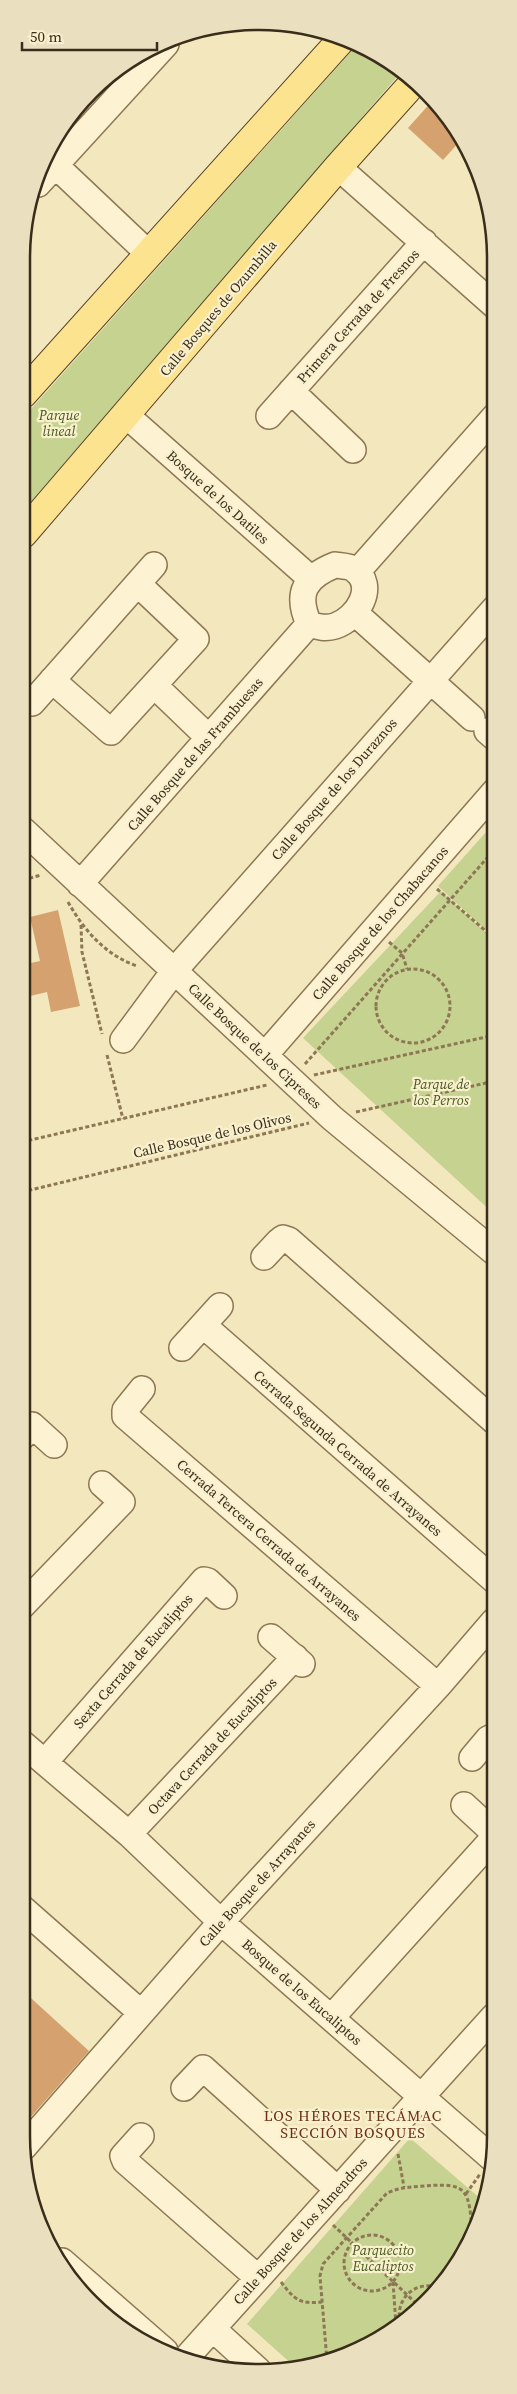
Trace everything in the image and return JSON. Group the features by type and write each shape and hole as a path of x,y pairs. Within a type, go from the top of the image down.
{"main road":[{"path":"30,386 337,44"},
{"name":"Calle Bosques de Ozumbilla","path":"30,526 338,167 409,87"}],"street":[{"path":"46,175 156,54"},
{"path":"54,165 148,253"},
{"path":"338,167 487,299"},
{"name":"Primera Cerrada de Fresnos","path":"269,416 424,242"},
{"name":"Primera Cerrada de Fresnos","path":"291,391 352,450"},
{"name":"Bosque de los Datiles","path":"126,415 310,578"},
{"path":"357,572 487,425"},
{"path":"335,565 353,568 357,572 362,577 364,591 361,606 351,618 335,626 322,628 309,624 303,610 302,595 310,578 318,572 335,565"},
{"path":"32,703 52,680 146,575 196,640 111,732 52,680"},
{"path":"355,613 485,729"},
{"name":"Calle Bosque de los Duraznos","path":"110,1043 164,987 174,971 487,617"},
{"name":"Calle Bosque de las Frambuesas","path":"80,884 309,624"},
{"path":"154,685 209,738"},
{"name":"Calle Bosque de los Chabacanos","path":"265,1055 487,800"},
{"name":"Calle Bosque de los Cipreses","path":"30,837 332,1118 487,1246"},
{"path":"264,1257 283,1238 289,1240 487,1415"},
{"path":"182,1348 220,1306"},
{"name":"Cerrada Segunda Cerrada de Arrayanes","path":"203,1325 487,1574"},
{"name":"Cerrada Tercera Cerrada de Arrayanes","path":"142,1389 125,1410 126,1416 438,1686"},
{"path":"30,1427 32,1425 54,1445"},
{"path":"30,1598 122,1502 102,1484"},
{"name":"Sexta Cerrada de Eucaliptos","path":"45,1762 204,1580 208,1581 224,1596"},
{"name":"Calle Bosque de Arrayanes","path":"30,2141 140,2012 487,1630"},
{"name":"Octava Cerrada de Eucaliptos","path":"129,1834 298,1661 271,1637"},
{"path":"472,1758 487,1740"},
{"name":"Bosque de los Eucaliptos","path":"30,1750 129,1834 221,1922 487,2153"},
{"path":"464,1805 487,1826"},
{"path":"332,2017 487,1844"},
{"path":"30,1914 140,2012"},
{"name":"Calle Bosque de los Almendros","path":"191,2354 487,2024"},
{"path":"184,2088 203,2068 338,2190"},
{"path":"141,2136 123,2156 124,2161 264,2272"},
{"path":"76,2273 145,2334"},
{"path":"213,2329 251,2364"}],"path":[{"path":"291,1080 487,858"},
{"path":"421,876 487,932"},
{"path":"81,925 82,952 110,1043 123,1118"},
{"path":"374,929 402,953 407,970"},
{"path":"407,970 420,970 432,974 442,982 449,994 451,1006 449,1019 442,1030 432,1039 420,1043 408,1044 393,1037 380,1025 376,1014 379,991 386,981 395,974 407,970"},
{"path":"30,1140 487,1037"},
{"path":"420,1043 421,1051"},
{"name":"Calle Bosque de los Olivos","path":"30,1190 487,1083"},
{"path":"393,2128 404,2187"},
{"path":"326,2354 320,2276 323,2264 388,2193 397,2188 404,2187 447,2184 459,2187 466,2194 470,2204 471,2220"},
{"path":"318,2211 415,2302"},
{"path":"372,2235 389,2241 399,2255 400,2264 393,2282 378,2290 368,2291 352,2283 344,2266 345,2257 352,2244 363,2237 372,2235"},
{"path":"264,2272 293,2298 305,2303 322,2302"},
{"path":"393,2282 396,2319"},
{"path":"400,2315 400,2306 406,2294 420,2286 429,2287"}],"green space":[{"name":"Parque lineal","path":"352,50 397,76 30,503 30,410"},
{"path":"487,831 487,932 438,886"},
{"name":"Parque de los Perros","path":"441,891 487,934 487,1208 303,1038"},
{"name":"Parquecito Eucaliptos","path":"410,2138 478,2197 470,2223 440,2275 398,2317 373,2333 332,2352 289,2362 247,2324"}],"building":[{"path":"428,106 440,119 457,145 443,160 408,128"},
{"path":"58,910 80,1006 51,1012 47,992 30,996 30,963 40,961 30,917"},
{"path":"30,1997 89,2051 30,2118"}],"district":[{"name":"LOS HÉROES TECÁMAC SECCIÓN BOSQUES","path":"353,2124"}]}
